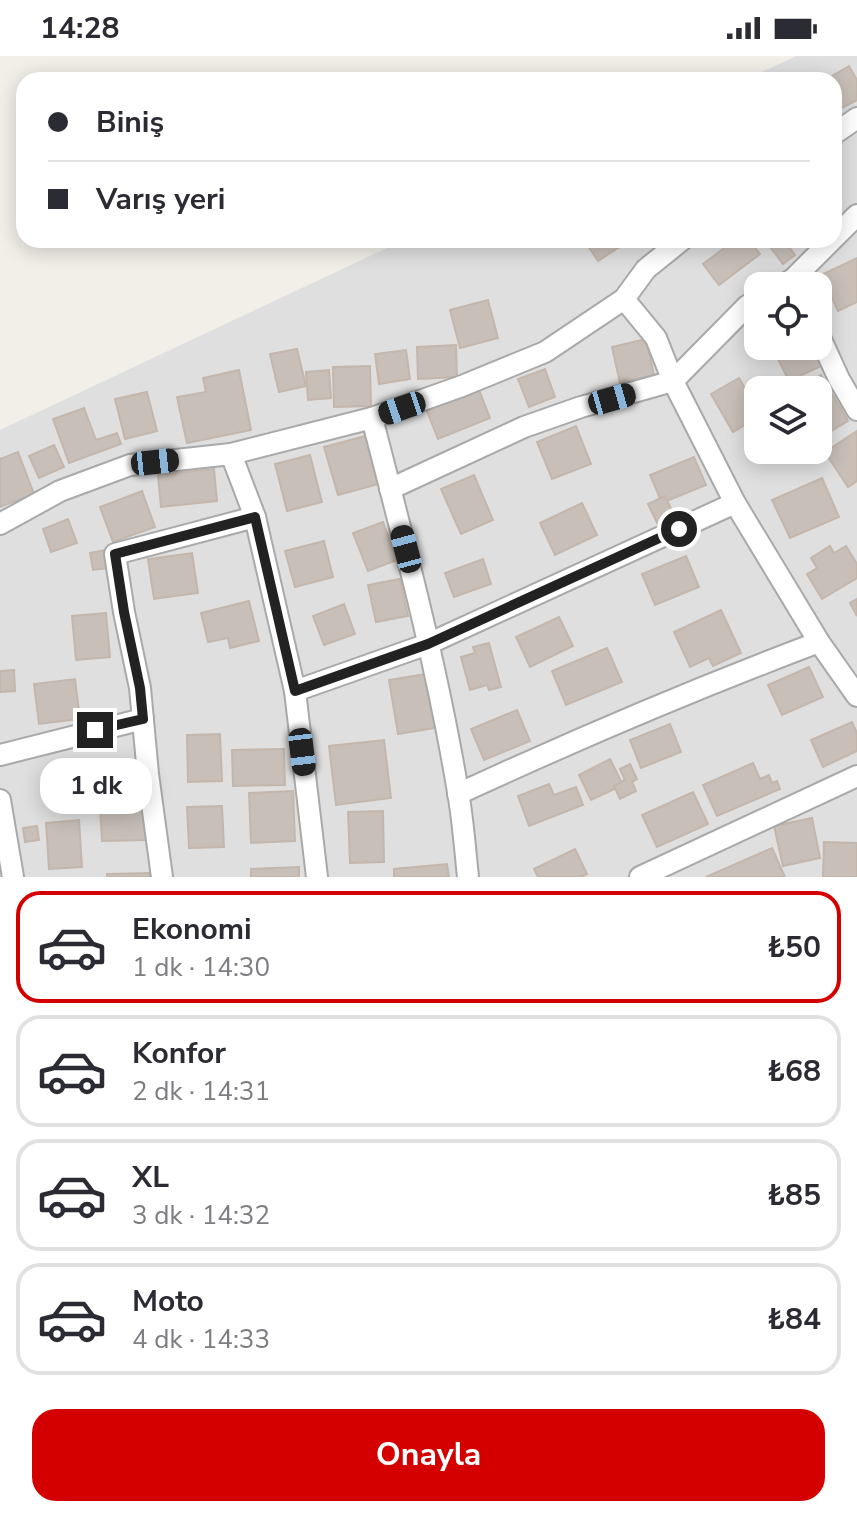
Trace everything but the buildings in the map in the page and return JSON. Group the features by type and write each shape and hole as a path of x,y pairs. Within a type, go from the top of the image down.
{"street":[{"path":"842,230 857,215"},
{"path":"0,524 60,491 130,465 231,454 372,418 545,352 624,299 646,269 672,248"},
{"path":"801,272 824,248"},
{"path":"624,299 656,338 673,381 735,503 819,642 857,696"},
{"path":"390,489 524,427 673,381 744,309"},
{"path":"830,360 857,410"},
{"path":"372,418 428,644 458,794 468,877"},
{"path":"231,454 255,517 295,691 317,877"},
{"path":"295,691 428,644 735,503"},
{"path":"162,877 140,688 115,554 255,517"},
{"path":"458,794 727,677 819,642"},
{"path":"0,755 143,719"},
{"path":"640,877 857,776"},
{"path":"0,800 13,877"}],"shaded area":[{"path":"796,56 857,56 857,877 0,877 0,430 387,248 842,248 842,72 762,72"}],"route":[{"path":"95,730 143,719 115,554 255,517 295,691 428,644 679,529"}]}
